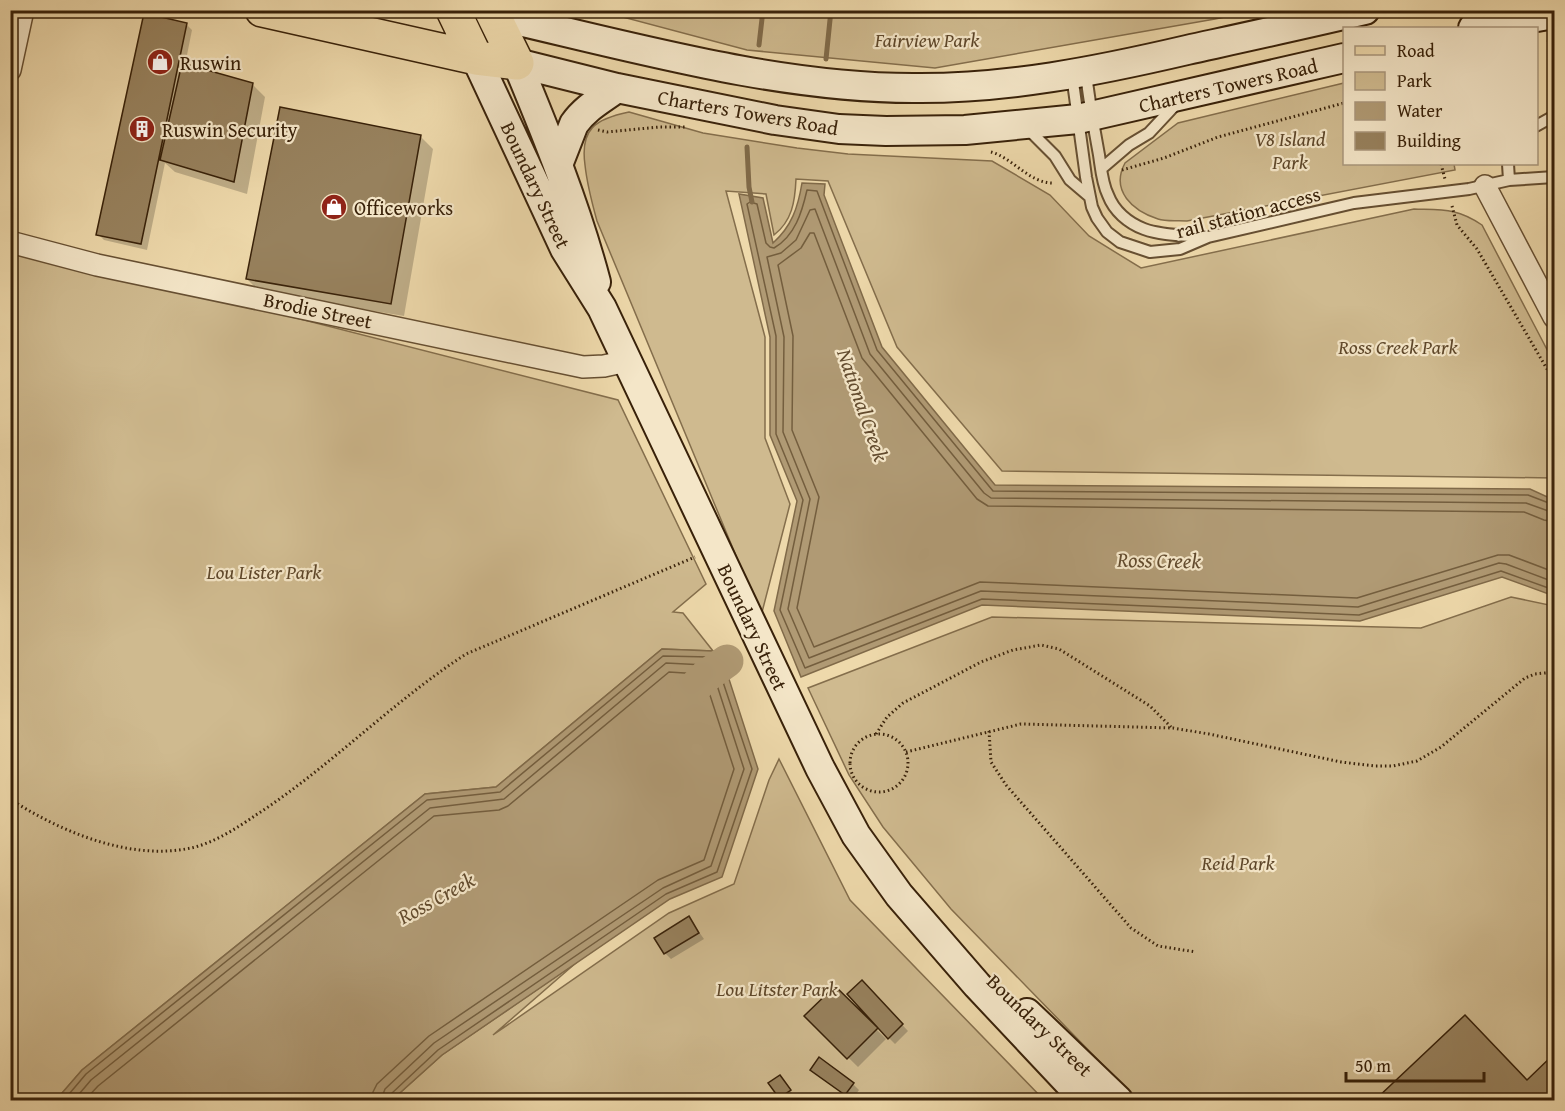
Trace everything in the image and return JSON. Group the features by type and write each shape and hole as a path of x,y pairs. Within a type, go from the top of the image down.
{"main road":[{"name":"Charters Towers Road","path":"262,10 476,58 516,63 617,88 775,120 839,129 965,130 1085,118 1343,58"},
{"path":"453,10 476,58"},
{"name":"Charters Towers Road","path":"487,12 740,70 840,84 914,88 1030,82 1079,74 1365,10"},
{"path":"1475,27 1522,10"},
{"path":"487,12 516,63"},
{"path":"1538,32 1554,33"},
{"name":"Boundary Street","path":"476,58 565,249 602,308 820,768 856,835 875,863 977,985 1085,1101"},
{"name":"Boundary Street","path":"516,63 558,165 584,237 602,308"},
{"path":"558,165 578,118 617,88"},
{"name":"Boundary Street","path":"930,929 988,974 1118,1101"}],"street":[{"path":"10,70 23,10"},
{"path":"1485,186 1554,317"},
{"name":"Brodie Street","path":"10,242 97,265 583,367 604,366 627,361"}],"lane":[{"path":"1079,74 1085,118 1108,196 1117,210 1131,223 1146,229 1164,234 1178,233 1208,237"},
{"path":"1101,169 1129,145 1149,133 1185,94"},
{"path":"1538,125 1554,116"},
{"name":"rail station access","path":"1085,118 1089,197 1097,218 1107,232 1120,242 1150,252 1180,249 1208,237 1354,203 1485,186 1509,180 1554,177"},
{"path":"1024,125 1054,156 1070,180 1089,197"},
{"path":"1508,165 1509,180"}],"path":[{"path":"1441,165 1456,225 1477,249 1554,381"},
{"path":"10,799 98,842 124,849 150,852 193,848 243,824 284,798 436,673 466,654 695,557"},
{"path":"876,734 886,717 903,703 981,662 1012,650 1041,645 1059,649 1150,706 1173,728"},
{"path":"906,752 1021,724 1173,728 1341,762 1393,766 1417,761 1441,747 1526,678 1535,674 1554,672"},
{"path":"989,732 992,762 1006,786 1131,928 1158,946 1196,952"},
{"path":"876,734 894,738 901,744 909,761 904,780 897,787 879,793 861,786 854,778 850,760 859,742 876,734"}],"green space":[{"name":"Fairview Park","path":"600,11 1254,11 935,68 747,50"},
{"name":"V8 Island Park","path":"1343,83 1343,165 1454,165 1455,170 1187,221 1158,219 1140,211 1126,198 1120,182 1121,173 1125,163 1178,123"},
{"name":"Ross Creek Park","path":"629,112 703,133 797,148 848,154 992,161 1050,195 1089,236 1141,268 1414,209 1450,211 1465,215 1482,225 1554,363 1554,478 1002,471 897,347 828,181 796,179 795,195 789,217 774,235 766,194 726,191 765,337 765,438 790,504 761,616 593,207 584,153 588,134 599,122"},
{"name":"Lou Lister Park","path":"10,245 618,400 706,584 673,612 683,613 713,651 662,649 496,787 425,794 82,1070 56,1100 11,1100"},
{"name":"Reid Park","path":"1511,597 1554,606 1554,1100 1137,1100 951,909 883,827 849,775 808,688 992,617 1421,628"},
{"name":"Lou Litster Park","path":"779,759 850,900 1044,1100 392,1100 442,1055 577,962 493,1035 669,913 734,884 769,780"}],"water":[{"path":"802,183 825,184 824,195 882,347 995,485 1530,489 1554,500 1554,596 1502,577 1360,621 982,605 801,677 774,611 797,501 770,435 770,337 739,194 763,198 773,243 780,237 793,216"},
{"path":"662,649 713,651 728,676 758,769 722,877 670,899 442,1055 392,1100 56,1100 82,1070 425,794 496,787"}],"building":[{"name":"Ruswin Security","path":"144,13 187,23 141,244 96,235"},
{"path":"182,63 253,83 234,182 160,160"},
{"name":"Officeworks","path":"280,107 421,135 391,304 246,279"},
{"path":"689,916 699,933 664,954 654,938"},
{"path":"862,980 903,1024 888,1039 847,994"},
{"path":"835,986 878,1028 847,1059 804,1016"},
{"path":"1465,1015 1527,1080 1554,1054 1554,1100 1375,1100"},
{"path":"819,1057 854,1083 845,1095 810,1070"},
{"path":"780,1075 791,1090 779,1098 768,1083"}],"waterway":[{"path":"759,45 763,10"},
{"name":"National Creek","path":"826,59 831,10"},
{"path":"747,147 752,202"},
{"name":"Ross Creek","path":"687,695 706,676 727,661"}],"place":[{"name":"Ruswin","path":"160,62"},
{"name":"Ruswin Security","path":"142,129"},
{"name":"Officeworks","path":"334,207"}]}
